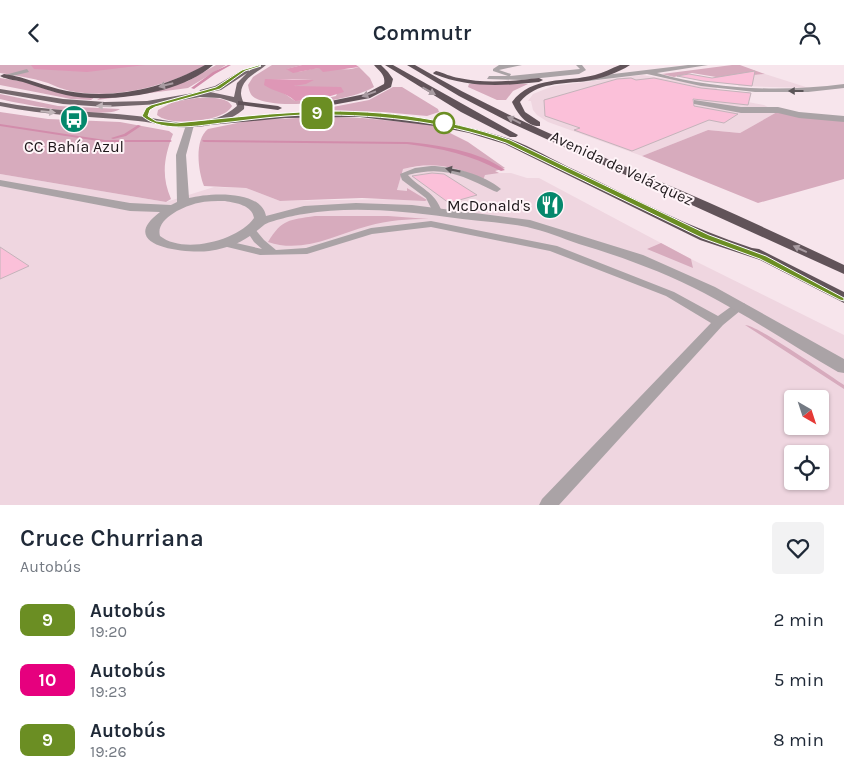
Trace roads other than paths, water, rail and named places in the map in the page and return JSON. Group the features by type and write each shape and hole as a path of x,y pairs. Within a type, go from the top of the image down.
{"highway":[{"path":"2,76 34,82 70,93 103,94 142,90 175,83 210,65"},
{"path":"240,102 264,107 301,108 367,96 388,84 389,79 386,73 377,65"},
{"name":"Avenida de Velázquez","path":"388,65 464,111 716,232 844,298"},
{"name":"Avenida de Velázquez","path":"410,65 441,84 533,129 844,269"},
{"path":"422,65 442,76 466,81 516,81 586,75 594,72 598,65"},
{"path":"627,65 610,70 603,75 548,84 521,94 516,102 521,113 537,124 638,168 670,190"},
{"path":"210,122 256,116 336,113 399,117 451,124 476,130 508,141 706,237 763,257"}],"main road":[{"path":"0,91 62,103 121,106 186,97 218,88 244,71 261,65"},
{"path":"0,104 38,111 148,119 164,124 190,125 210,122 231,115 241,107 241,82 261,65"},
{"path":"186,97 217,95 240,102"},
{"path":"148,119 145,116 148,109 169,100"}],"street":[{"path":"576,80 705,65"},
{"path":"648,72 689,82 755,90 814,91 844,86"},
{"path":"755,90 765,102 778,110"},
{"path":"696,102 741,110 778,110 799,115 844,119"},
{"path":"190,125 181,155 183,186 178,206 155,223 152,229 154,236 159,241 171,246 196,248 223,243 255,226 304,210"},
{"path":"0,183 130,207 148,214 155,223"},
{"path":"183,186 210,198"},
{"path":"130,207 178,206 210,198 239,199 273,207 304,210 356,207 412,209 530,224 638,258 740,306 844,367"},
{"path":"252,203 258,208 261,215 255,226"}],"lane":[{"path":"519,65 499,67 495,70 509,75 562,71 556,65"},
{"path":"489,78 516,81 579,72 583,70 579,65"},
{"path":"2,76 27,71"},
{"path":"437,212 434,202 425,192 405,178 404,174 427,167 458,170 498,189"},
{"path":"223,243 260,252 307,251 371,231 431,225 553,248 670,293 719,322"},
{"path":"255,226 254,236 264,247 276,253"},
{"path":"548,505 719,322 740,306"}],"waterway":[{"path":"193,88 214,73 230,65"},
{"path":"0,125 105,141 170,141"},
{"path":"113,138 125,135 139,126"},
{"path":"204,141 407,143 456,151 480,159 503,170"}],"place":[{"name":"CC Bahía Azul","path":"74,119"},
{"name":"McDonald's","path":"550,205"}]}
